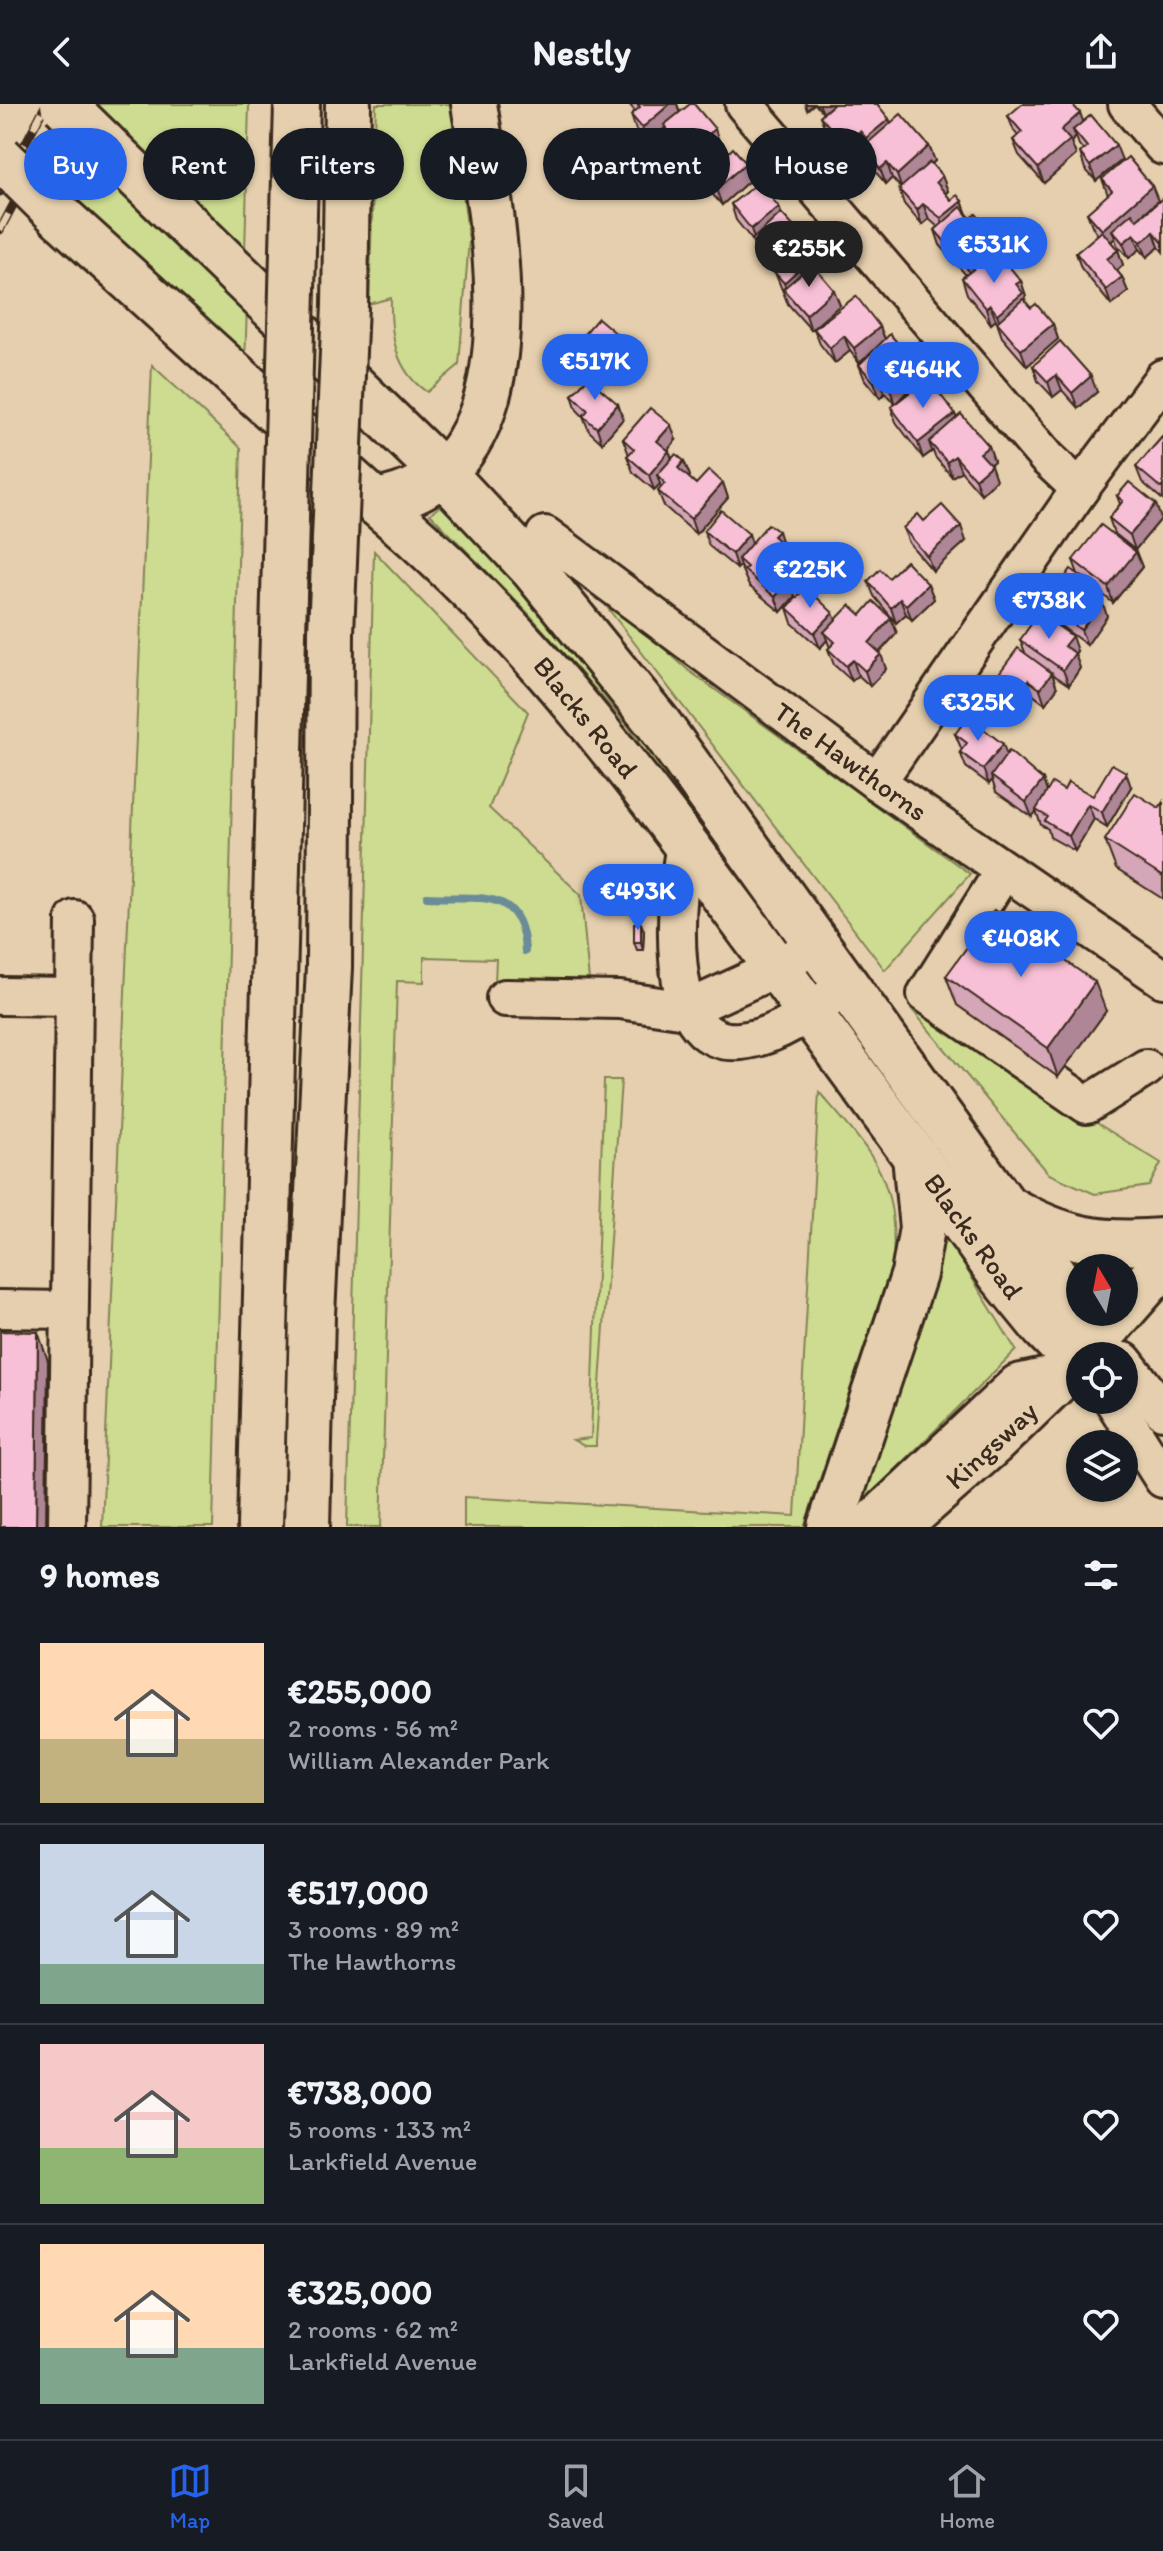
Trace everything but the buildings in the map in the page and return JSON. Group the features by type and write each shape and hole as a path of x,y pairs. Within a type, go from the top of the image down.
{"main road":[{"name":"Blacks Road","path":"63,104 444,474 533,569 649,712 818,943 1003,1206 1085,1342"},
{"path":"260,1527 297,104"},
{"path":"307,1527 312,1315 329,967 331,632 345,305 348,104"},
{"path":"375,502 408,496 444,474 468,442 482,409 497,336 495,245 474,104"},
{"name":"Blacks Road","path":"0,157 62,218 434,552 530,648 685,843 1024,1304 1079,1342"},
{"path":"830,1527 914,1274 922,1228 914,1154"},
{"path":"1003,1206 1072,1239 1089,1242 1163,1241"},
{"name":"Kingsway","path":"1095,1342 1163,1265"},
{"name":"Kingsway","path":"898,1527 1066,1370"}],"street":[{"path":"744,104 1047,458 1080,489"},
{"path":"1127,104 1163,146"},
{"path":"877,782 1080,489 1163,378"},
{"name":"The Hawthorns","path":"545,535 877,782 1163,979"},
{"path":"685,843 680,876 678,976 686,1010 714,1037 738,1041 783,1028 847,984"},
{"path":"1004,870 926,994 1087,1105 1146,1068"},
{"path":"67,1527 75,919"},
{"path":"505,998 620,1000 686,1010 777,968 818,943"},
{"path":"0,996 74,997"},
{"path":"0,1309 69,1310"},
{"path":"864,1527 1017,1383 1066,1360"},
{"path":"1138,1390 1163,1411"},
{"path":"1122,1414 1163,1479"}],"green space":[{"path":"95,104 249,104 248,128 143,128 143,151 127,136 127,128 119,128"},
{"path":"376,104 451,104 454,128 420,128 420,200 464,200 469,240 459,365 427,392 401,363 392,325 391,298 369,304 373,200 404,200 404,128 375,128"},
{"path":"127,189 247,305 245,364 74,200 127,200"},
{"path":"192,200 246,200 245,252"},
{"path":"152,365 241,448 213,1527 102,1527"},
{"path":"447,501 634,719 689,811 684,814 629,727 527,612 430,514"},
{"path":"374,551 528,712 489,808 581,895 589,981 495,982 496,959 424,957 424,982 397,981 381,1527 347,1527"},
{"path":"584,577 688,670 970,874 885,970"},
{"path":"909,1006 1161,1163 1149,1186 1095,1194 1049,1174"},
{"path":"604,1080 621,1080 596,1446 584,1446 573,1440 591,1438"},
{"path":"819,1092 867,1150 886,1186 891,1207 893,1261 804,1527 464,1527 464,1497 795,1516"},
{"path":"942,1229 1016,1350 856,1509"}],"waterway":[{"path":"427,897 480,898 506,906 516,915 525,951"}],"railway":[{"path":"0,192 46,104"},
{"path":"0,230 66,104"}]}
